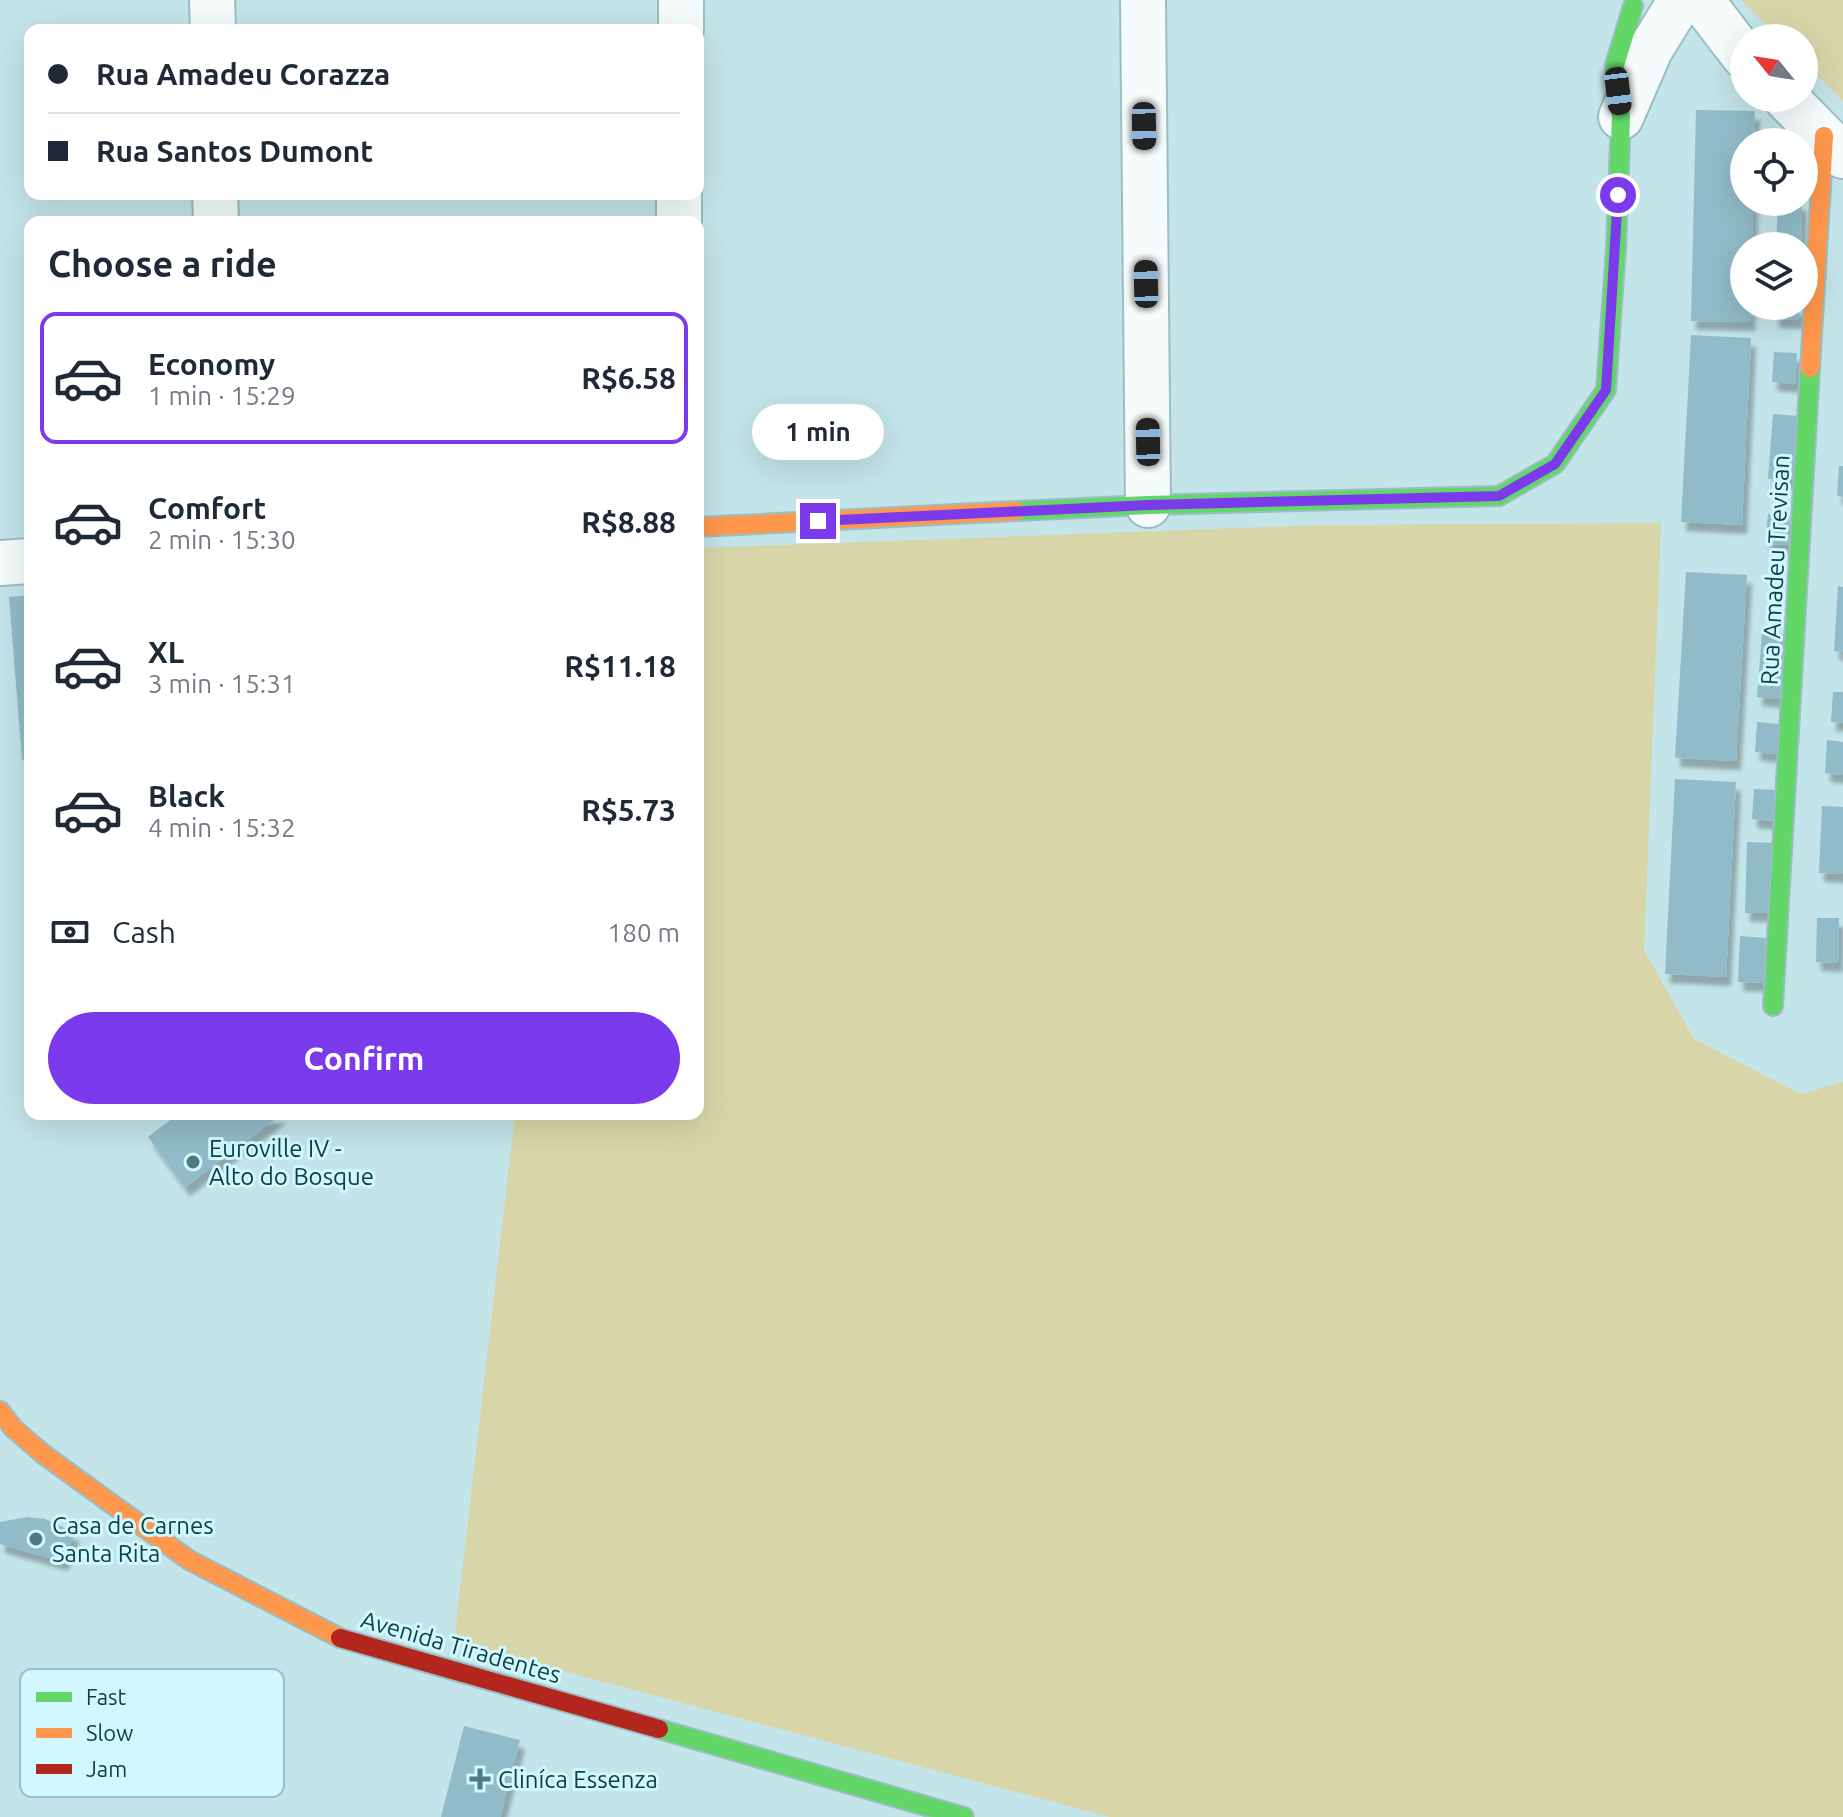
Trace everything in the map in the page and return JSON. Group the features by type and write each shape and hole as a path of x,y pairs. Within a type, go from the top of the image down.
{"street":[{"path":"212,0 213,24"},
{"path":"681,0 681,24"},
{"path":"1143,0 1148,505"},
{"path":"704,527 1148,505 1499,496 1555,464 1606,390 1621,117 1650,50 1664,3 1730,47"},
{"path":"1800,112 1833,146"},
{"name":"Rua Amadeu Trevisan","path":"1773,1006 1833,146"},
{"path":"0,563 24,561"},
{"name":"Avenida Tiradentes","path":"4,1425 189,1560 338,1637 964,1817"}],"shaded area":[{"path":"1741,0 1843,0 1843,101 1818,76 1818,24 1765,24"},
{"path":"1661,523 1644,950 1694,1039 1801,1094 1843,1082 1843,1817 1110,1817 454,1642 514,1120 704,1120 704,548 1321,525"}],"building":[{"path":"1696,110 1755,112 1754,128 1730,128 1730,216 1753,216 1752,232 1730,232 1730,320 1750,322 1691,321"},
{"path":"1777,216 1802,216 1801,232 1777,232"},
{"path":"1691,335 1751,338 1742,525 1681,522"},
{"path":"1774,352 1797,353 1795,384 1772,382"},
{"path":"1773,414 1798,416 1794,480 1768,479"},
{"path":"1839,466 1843,466 1843,497 1837,496"},
{"path":"1768,514 1790,516 1788,545 1765,544"},
{"path":"1686,572 1747,575 1736,761 1675,758"},
{"path":"1838,586 1843,587 1843,652 1834,651"},
{"path":"24,596 24,760 22,760 9,597"},
{"path":"1762,633 1786,634 1782,699 1757,697"},
{"path":"1833,692 1843,692 1843,723 1831,722"},
{"path":"1757,722 1780,724 1777,754 1755,752"},
{"path":"1827,740 1843,742 1843,775 1825,773"},
{"path":"1675,779 1736,782 1726,977 1665,974"},
{"path":"1754,789 1777,790 1775,821 1752,819"},
{"path":"1822,806 1843,807 1843,874 1819,873"},
{"path":"1747,842 1773,843 1771,913 1745,913"},
{"path":"1817,918 1839,918 1838,963 1816,962"},
{"path":"1740,936 1766,938 1764,983 1738,982"},
{"name":"Euroville IV - Alto do Bosque","path":"170,1120 274,1120 185,1187 148,1137"},
{"name":"Casa de Carnes Santa Rita","path":"27,1517 45,1519 75,1533 63,1562 0,1544 0,1522"},
{"name":"Cliníca Essenza","path":"464,1726 520,1740 500,1817 441,1817"}],"traffic: fast":[{"path":"1016,511 1499,496 1555,464 1606,390 1621,117 1615,65 1633,6"},
{"path":"1773,1006 1810,368"},
{"path":"659,1729 964,1817"}],"traffic: slow":[{"path":"1810,368 1824,136"},
{"path":"704,527 1016,511"},
{"path":"0,1411 13,1428 43,1454 189,1560 340,1638"}],"traffic: jam":[{"path":"340,1638 659,1729"}],"place":[{"name":"Euroville IV - Alto do Bosque","path":"193,1162"},
{"name":"Casa de Carnes Santa Rita","path":"36,1539"},
{"name":"Cliníca Essenza","path":"480,1779"}],"route":[{"path":"818,521 1148,505 1499,496 1555,464 1606,390 1618,195"}]}
